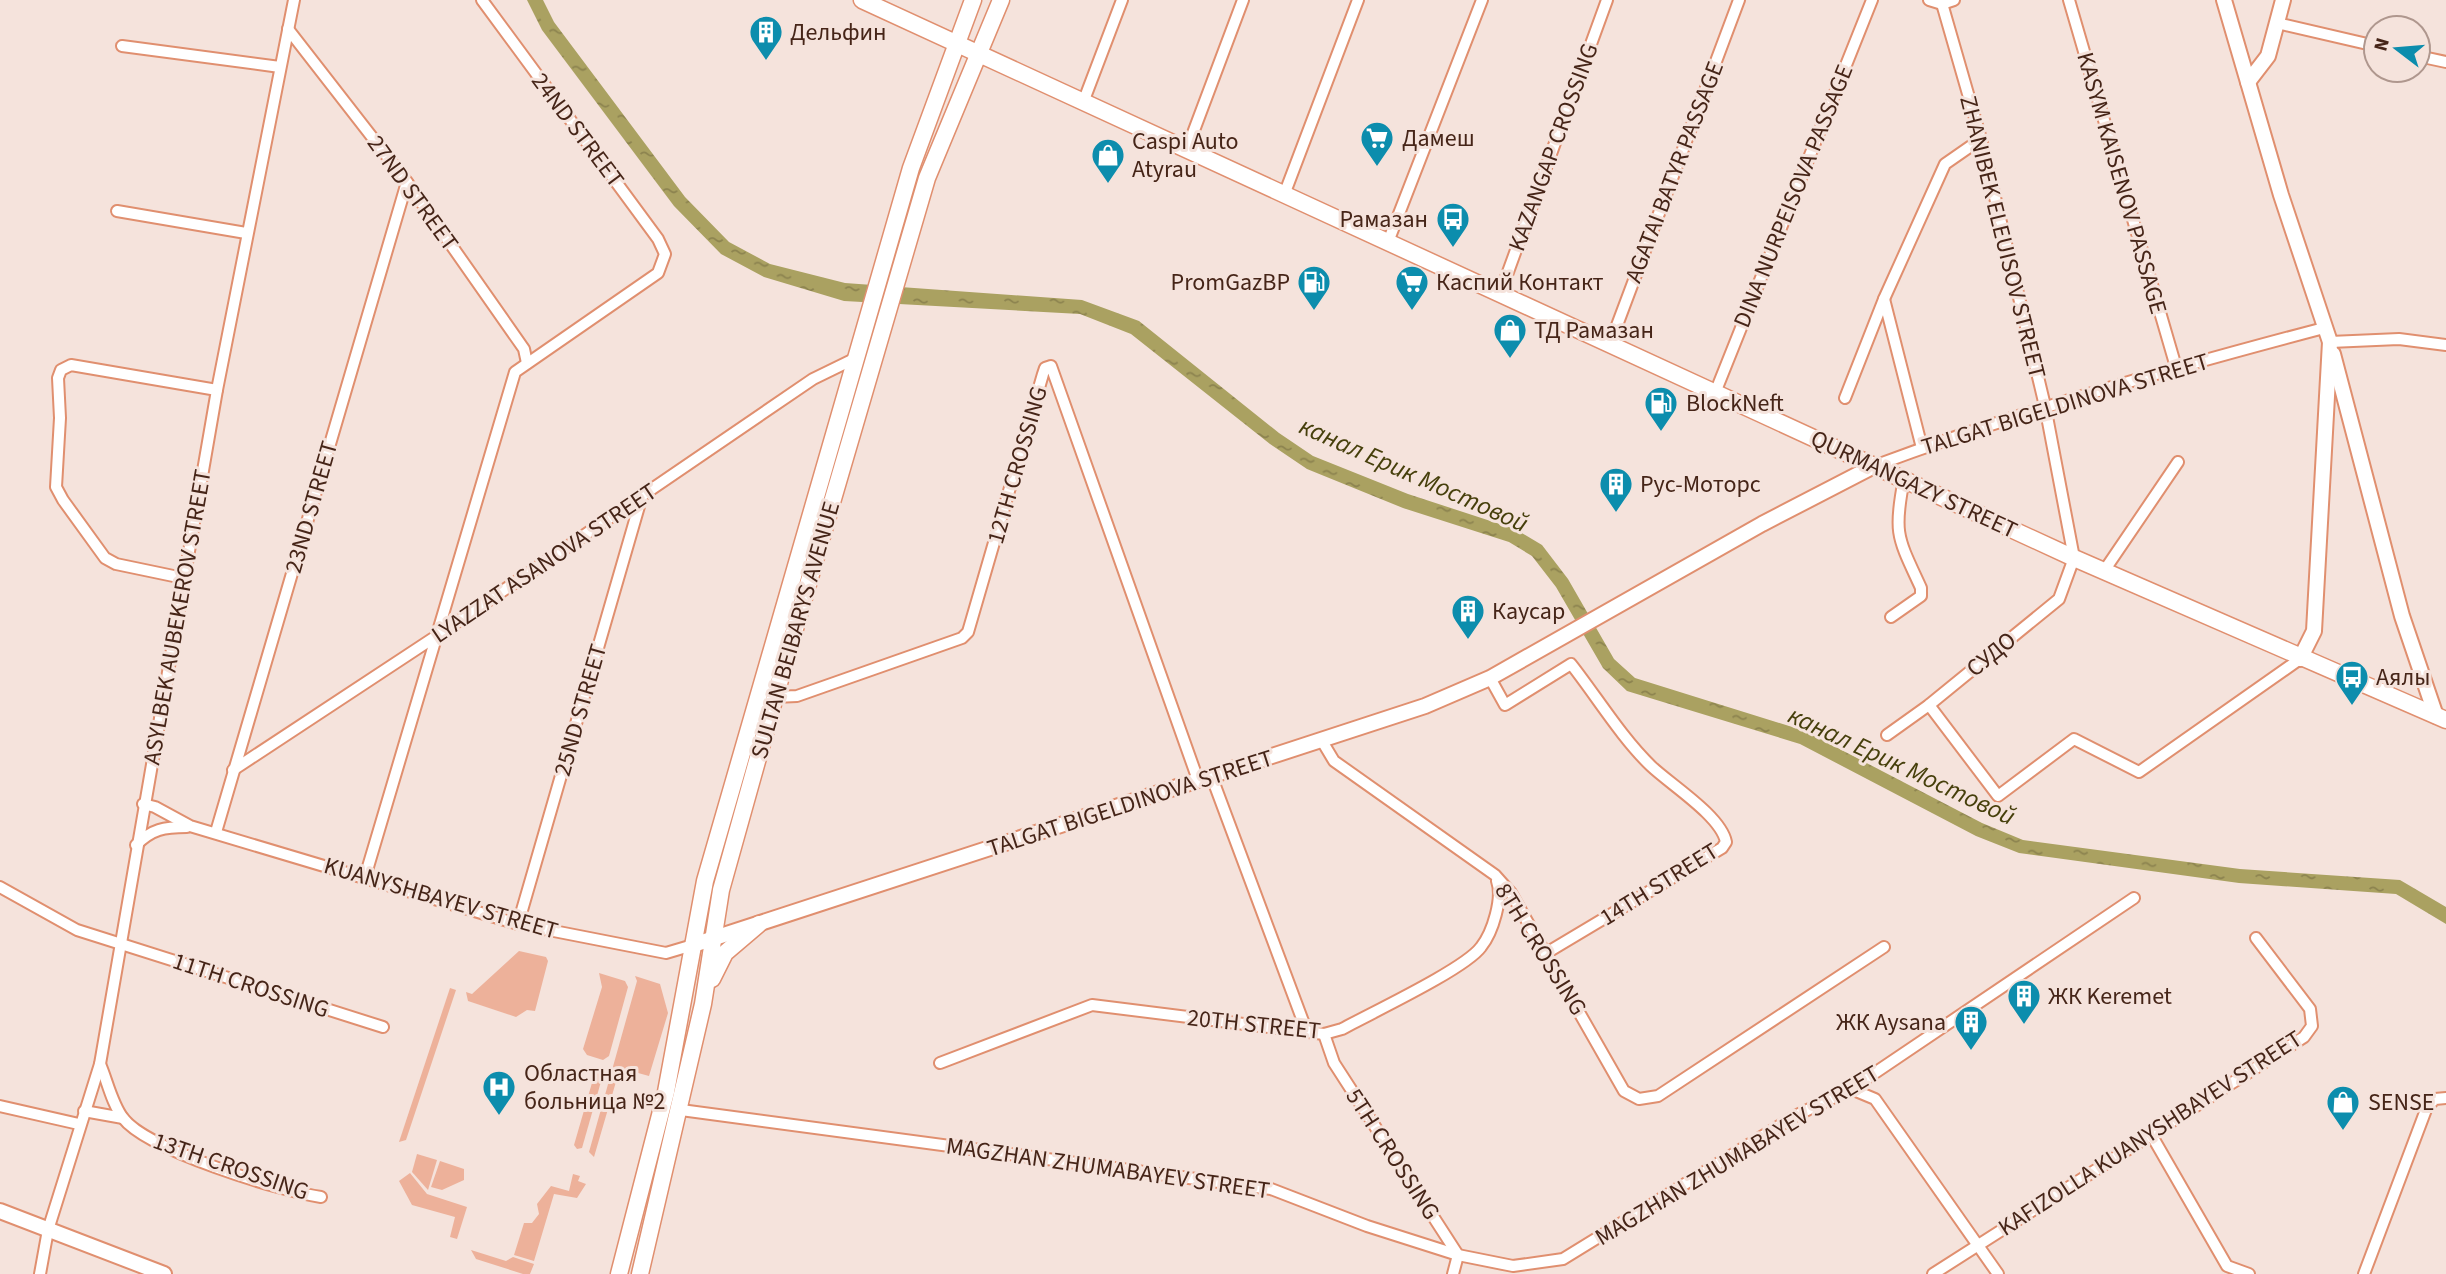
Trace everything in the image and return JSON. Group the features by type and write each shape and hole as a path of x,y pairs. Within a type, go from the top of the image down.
{"main road":[{"name":"SULTAN BEIBARYS AVENUE","path":"619,1274 666,1092 705,881 911,168 973,0"},
{"name":"SULTAN BEIBARYS AVENUE","path":"640,1274 681,1110 703,1004 721,890 775,697 927,178 1000,0"},
{"path":"871,2 957,42"},
{"path":"931,31 951,31 965,21"},
{"path":"991,25 993,50 1009,65"},
{"path":"931,31 945,50 946,74"},
{"name":"QURMANGAZY STREET","path":"957,42 2074,558 2300,659 2441,718"},
{"path":"966,87 987,68 1009,65"},
{"path":"703,1004 725,953 759,924"}],"street":[{"name":"ASYLBEK AUBEKEROV STREET","path":"40,1274 48,1230 79,1124 100,1064 143,804 217,390 294,0"},
{"name":"24ND STREET","path":"482,0 659,239 665,254 658,273 527,363"},
{"path":"1084,100 1122,0"},
{"path":"1187,149 1243,0"},
{"path":"1284,195 1358,0"},
{"path":"1388,242 1482,0"},
{"name":"KAZANGAP CROSSING","path":"1500,294 1607,0"},
{"name":"AGATAI BATYR PASSAGE","path":"1610,344 1739,0"},
{"name":"DINA NURPEISOVA PASSAGE","path":"1715,393 1872,0"},
{"path":"1929,0 1954,0"},
{"name":"KASYM KAISENOV PASSAGE","path":"2068,0 2176,367"},
{"path":"2224,0 2327,335 2402,615 2441,718"},
{"path":"2248,82 2268,56 2283,0"},
{"name":"ZHANIBEK ELEUISOV STREET","path":"1941,2 1982,139 2045,407 2074,558"},
{"path":"2277,23 2362,43"},
{"name":"27ND STREET","path":"288,29 407,182 523,349 527,363"},
{"path":"122,46 280,67"},
{"path":"1845,398 1884,299 1945,164 1982,139"},
{"name":"23ND STREET","path":"216,832 407,182"},
{"path":"117,211 246,233"},
{"path":"1884,299 1922,448"},
{"path":"1928,705 1998,796 2074,739 2139,772 2300,659 2314,631 2327,335"},
{"name":"TALGAT BIGELDINOVA STREET","path":"693,945 1425,706 1490,678 1628,598 1874,466 1922,448 2176,367 2327,335 2446,345"},
{"name":"LYAZZAT ASANOVA STREET","path":"233,770 438,635 813,379 856,358"},
{"path":"365,877 515,372 527,363"},
{"path":"183,578 116,564 105,558 63,500 56,487 60,418 58,378 61,370 71,365 217,390"},
{"name":"12TH CROSSING","path":"775,697 797,696 962,638 968,632 1042,374 1045,368 1051,366 1205,778"},
{"path":"2104,571 2178,463"},
{"path":"1891,617 1921,596 1921,588 1899,539 1896,518 1904,479"},
{"name":"25ND STREET","path":"518,925 642,496"},
{"name":"СУДО","path":"1887,735 2059,599 2074,558"},
{"name":"14TH STREET","path":"1490,678 1505,705 1572,664 1650,765 1713,821 1725,836 1726,842 1722,848 1548,952"},
{"name":"8TH CROSSING","path":"1322,741 1334,761 1495,875 1511,893 1548,952 1624,1091 1639,1099 1658,1096 1884,947"},
{"path":"1205,778 1307,1032"},
{"name":"KUANYSHBAYEV STREET","path":"143,804 155,807 190,827"},
{"name":"KUANYSHBAYEV STREET","path":"136,845 149,832 166,827 190,827 216,832 518,925 666,953 693,945"},
{"name":"20TH STREET","path":"940,1063 1092,1005 1324,1034 1354,1023 1462,962 1481,947 1501,891 1495,875"},
{"name":"11TH CROSSING","path":"0,887 77,930 383,1027"},
{"name":"MAGZHAN ZHUMABAYEV STREET","path":"681,1110 1271,1189 1367,1226 1458,1255 1513,1266 1563,1259 1797,1115 1851,1089 2134,898"},
{"name":"KAFIZOLLA KUANYSHBAYEV STREET","path":"1933,1274 2304,1037 2312,1026 2309,1009 2256,938"},
{"name":"5TH CROSSING","path":"1324,1034 1334,1063 1458,1255"},
{"name":"13TH CROSSING","path":"100,1064 123,1118 147,1138 290,1192 321,1197"},
{"path":"1851,1089 1875,1099 1998,1274"},
{"path":"2364,1274 2427,1107 2435,1099 2446,1098"},
{"path":"0,1106 79,1124"},
{"path":"84,1111 123,1118"},
{"path":"2152,1136 2227,1266 2249,1274"},
{"path":"0,1211 164,1274"},
{"path":"1453,1274 1458,1255"}],"shaded area":[{"path":"519,951 546,957 548,961 535,1011 527,1010 516,1017 468,1001 466,992 472,994"},
{"path":"599,973 625,981 628,987 609,1056 603,1060 587,1055 583,1049 602,987"},
{"path":"635,976 660,984 668,1013 649,1076 620,1068 594,1157 589,1152 637,981"},
{"path":"450,988 456,990 406,1140 399,1142"},
{"path":"601,1068 604,1071 582,1148 577,1149 574,1145 596,1069"},
{"path":"417,1154 437,1160 428,1190 412,1172"},
{"path":"440,1161 464,1169 464,1180 442,1190 431,1187"},
{"path":"410,1173 427,1194 467,1207 457,1239 450,1237 455,1217 412,1205 399,1181"},
{"path":"573,1174 580,1176 578,1181 586,1184 577,1198 554,1194 534,1261 514,1255 524,1223 532,1223 539,1214 537,1204 551,1186 569,1191"},
{"path":"471,1250 506,1261 513,1257 534,1264 530,1274 523,1274 476,1259"}],"water":[{"name":"канал Ерик Мостовой","path":"527,0 543,0 554,22 685,197 729,242 770,264 845,283 1082,300 1139,321 1279,433 1313,456 1408,494 1515,529 1542,545 1568,579 1614,659 1635,678 1805,731 1982,823 2023,840 2240,869 2400,880 2446,907 2446,924 2396,894 2239,883 2019,853 1976,836 1800,744 1627,691 1603,668 1556,587 1532,556 1509,542 1403,508 1307,469 1270,444 1131,334 1080,314 844,301 764,277 721,254 674,206 542,30"}],"place":[{"name":"Дельфин","path":"766,62"},
{"name":"Дамеш","path":"1377,168"},
{"name":"Caspi Auto Atyrau","path":"1108,185"},
{"name":"Рамазан","path":"1453,249"},
{"name":"PromGazBP","path":"1314,312"},
{"name":"Каспий Контакт","path":"1412,312"},
{"name":"ТД Рамазан","path":"1510,360"},
{"name":"BlockNeft","path":"1661,433"},
{"name":"Рус-Моторс","path":"1616,514"},
{"name":"Каусар","path":"1468,641"},
{"name":"Аялы","path":"2352,707"},
{"name":"ЖК Keremet","path":"2024,1026"},
{"name":"ЖК Aysana","path":"1971,1052"},
{"name":"Областная больница №2","path":"499,1117"},
{"name":"SENSE","path":"2343,1132"}]}
